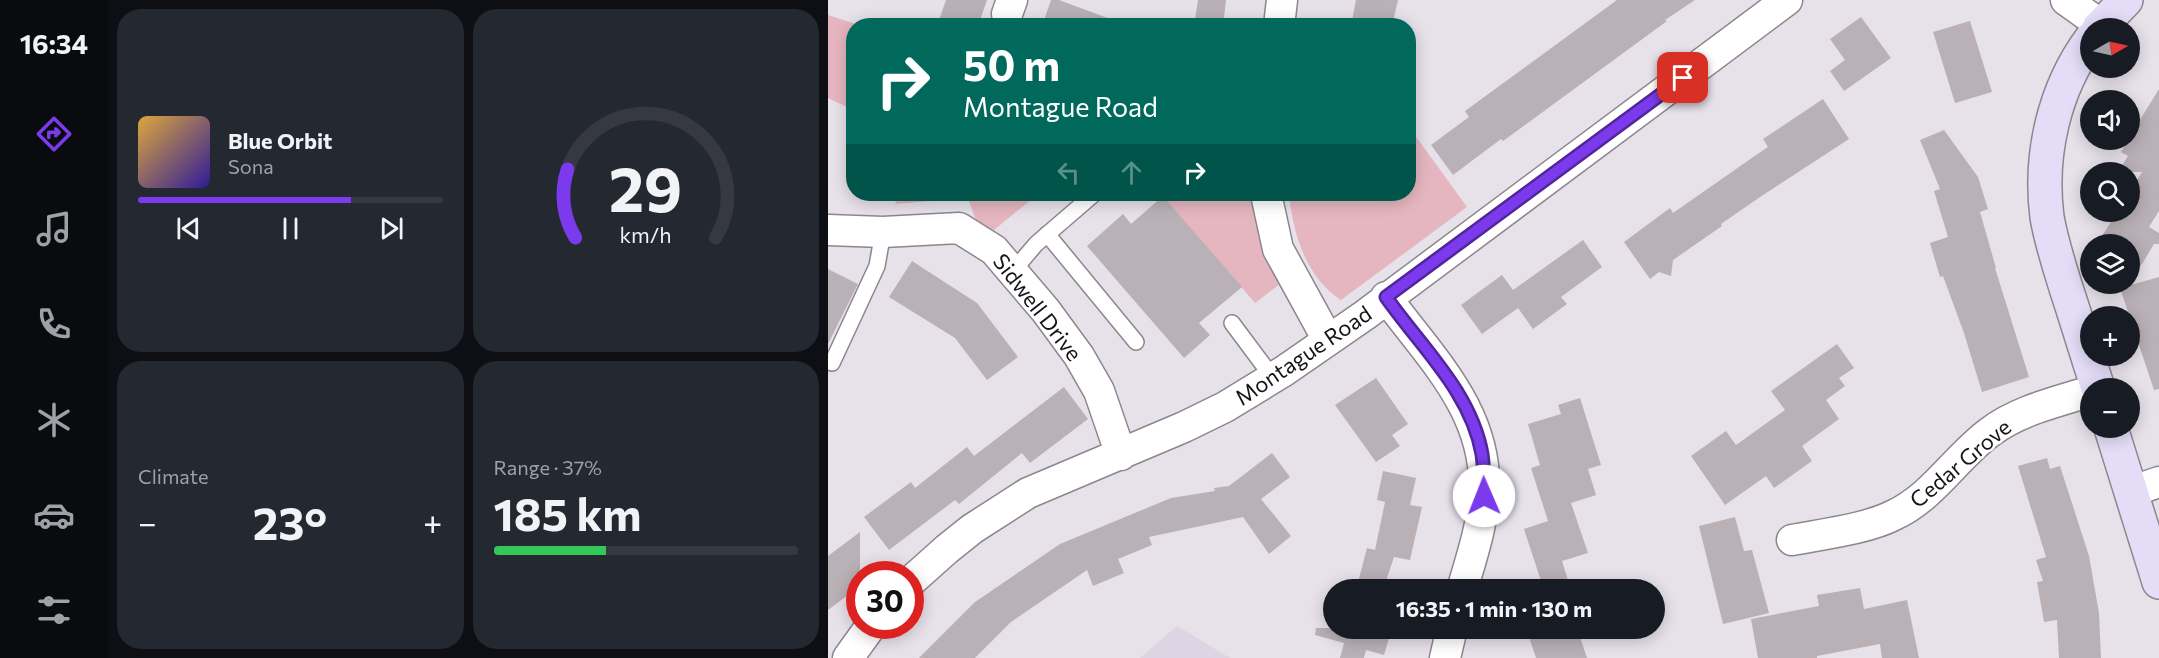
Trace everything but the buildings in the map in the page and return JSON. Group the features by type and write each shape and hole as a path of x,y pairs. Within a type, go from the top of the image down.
{"street":[{"path":"1281,18 1282,0"},
{"name":"Montague Road","path":"924,570 947,549 1005,507 1052,482 1121,455 1225,407 1273,378 1328,340 1787,0"},
{"path":"2066,0 2084,18"},
{"path":"2109,18 2126,0"},
{"path":"2080,56 2071,70 2057,107 2048,148 2045,190 2047,217 2054,250 2095,378"},
{"path":"1268,201 1278,249 1328,340"},
{"name":"Sidwell Drive","path":"828,230 883,232 959,228 994,250 1046,311 1079,356 1099,391 1121,455"},
{"path":"1386,297 1450,381 1468,410 1482,453 1484,496 1476,541 1465,579"},
{"name":"Cedar Grove","path":"1792,540 1893,516 1931,489 1980,440 2001,425 2019,415 2080,395"},
{"path":"2116,438 2145,487 2159,582"},
{"path":"848,658 862,639"},
{"path":"1445,658 1449,639"}],"lane":[{"path":"1013,271 1047,234 1086,201"},
{"path":"832,363 877,266 883,232"},
{"path":"1047,234 1136,342"},
{"path":"1232,323 1273,378"}],"shaded area":[{"path":"828,15 846,21 846,107 828,98"},
{"path":"1416,137 1467,207 1341,300 1329,291 1310,267 1298,239 1290,201 1416,201"},
{"path":"896,201 932,201 895,204"},
{"path":"969,201 1029,201 994,230 977,223"},
{"path":"1167,201 1252,201 1265,254 1280,284 1255,303"},
{"path":"1177,626 1230,658 1140,658"}],"route":[{"path":"1484,496 1482,453 1468,410 1450,381 1386,297 1683,78"}]}
